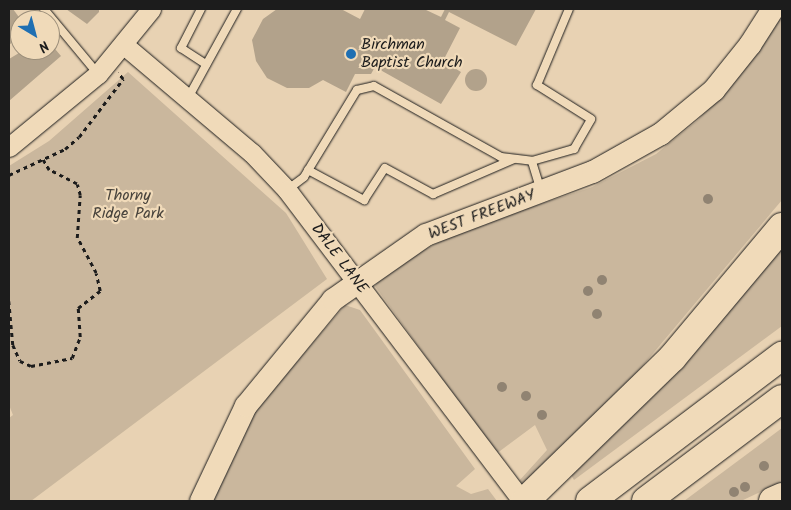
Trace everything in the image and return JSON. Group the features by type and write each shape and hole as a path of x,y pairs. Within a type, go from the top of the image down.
{"highway":[{"path":"524,501 672,358 782,227"},
{"path":"590,501 782,356"},
{"path":"646,501 782,399"},
{"path":"670,501 782,417"},
{"path":"773,501 782,497"}],"main road":[{"name":"WEST FREEWAY","path":"201,501 246,406 309,326 356,282 445,226 541,193 631,154 714,90 750,45 772,9"}],"street":[{"path":"9,147 104,68 151,9"},
{"name":"DALE LANE","path":"124,45 188,98 287,190 524,501"}],"lane":[{"path":"44,9 104,68"},
{"path":"201,9 181,48 206,64"},
{"path":"188,98 237,9"},
{"path":"287,190 308,170 357,90 374,86 502,157 532,161 574,148 591,119 537,85 569,9"},
{"path":"308,170 364,200 385,168 433,194 514,158"},
{"path":"532,161 541,193"}],"path":[{"path":"9,174 43,160 79,136 123,79 104,68"},
{"path":"9,301 13,345 20,361 31,366 72,358 80,337 78,308 100,291 96,273 77,238 80,195 77,184 49,170 43,160"}],"green space":[{"path":"782,11 782,200 634,376 527,485 519,481 547,450 535,425 496,454 375,286 384,272 459,231 592,187 656,154 698,120 753,58"},
{"name":"Thorny Ridge Park","path":"128,72 286,213 327,279 31,501 9,501 9,418 13,415 9,405 9,166 49,141"},
{"path":"782,243 782,326 574,480 570,473"},
{"path":"345,305 360,310 475,469 456,486 471,494 488,489 497,501 212,501 250,417"},
{"path":"782,428 782,482 741,501 684,501"}],"building":[{"path":"13,9 14,10 10,10 9,45 9,10"},
{"path":"66,9 99,9 99,12 87,24"},
{"name":"Birchman Baptist Church","path":"277,9 341,9 360,19 365,9 424,9 441,17 445,9 536,9 516,46 449,12 445,20 460,28 443,61 461,72 441,104 375,67 371,74 355,74 346,92 323,80 309,88 287,88 267,78 256,61 252,40 263,19"},
{"path":"10,60 56,60 9,101"},
{"path":"476,69 486,76 487,80 480,90 476,91 466,84 465,80 472,70"}],"place":[{"name":"Birchman Baptist Church","path":"351,54"}]}
